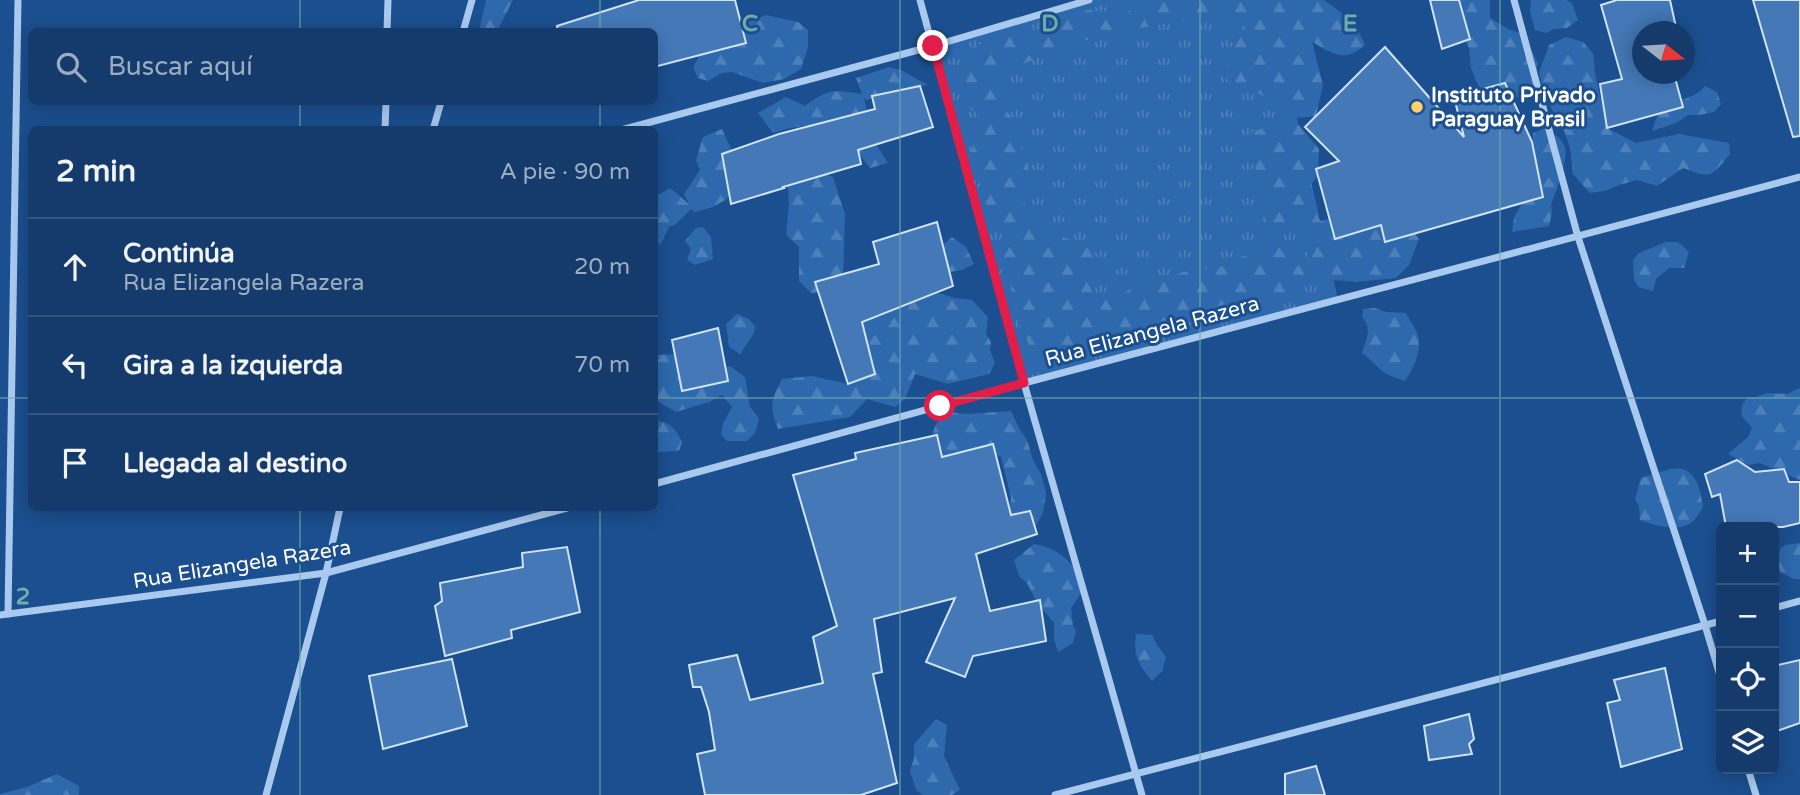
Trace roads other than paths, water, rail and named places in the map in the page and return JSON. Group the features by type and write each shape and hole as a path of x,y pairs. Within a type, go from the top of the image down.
{"street":[{"path":"4,615 18,0"},
{"path":"387,28 388,0"},
{"path":"464,28 472,0"},
{"path":"920,0 1024,383 1142,795"},
{"path":"636,126 933,46 1089,0"},
{"path":"1514,0 1578,237 1716,662"},
{"path":"386,105 386,126"},
{"path":"434,126 441,105"},
{"name":"Rua Elizangela Razera","path":"658,483 1800,177"},
{"path":"265,795 326,573 339,511"},
{"name":"Rua Elizangela Razera","path":"4,615 326,573 556,511"},
{"path":"1779,607 1800,601"},
{"path":"1055,795 1716,622"},
{"path":"1750,774 1756,795"}],"place":[{"name":"Instituto Privado Paraguay Brasil","path":"1417,107"}]}
